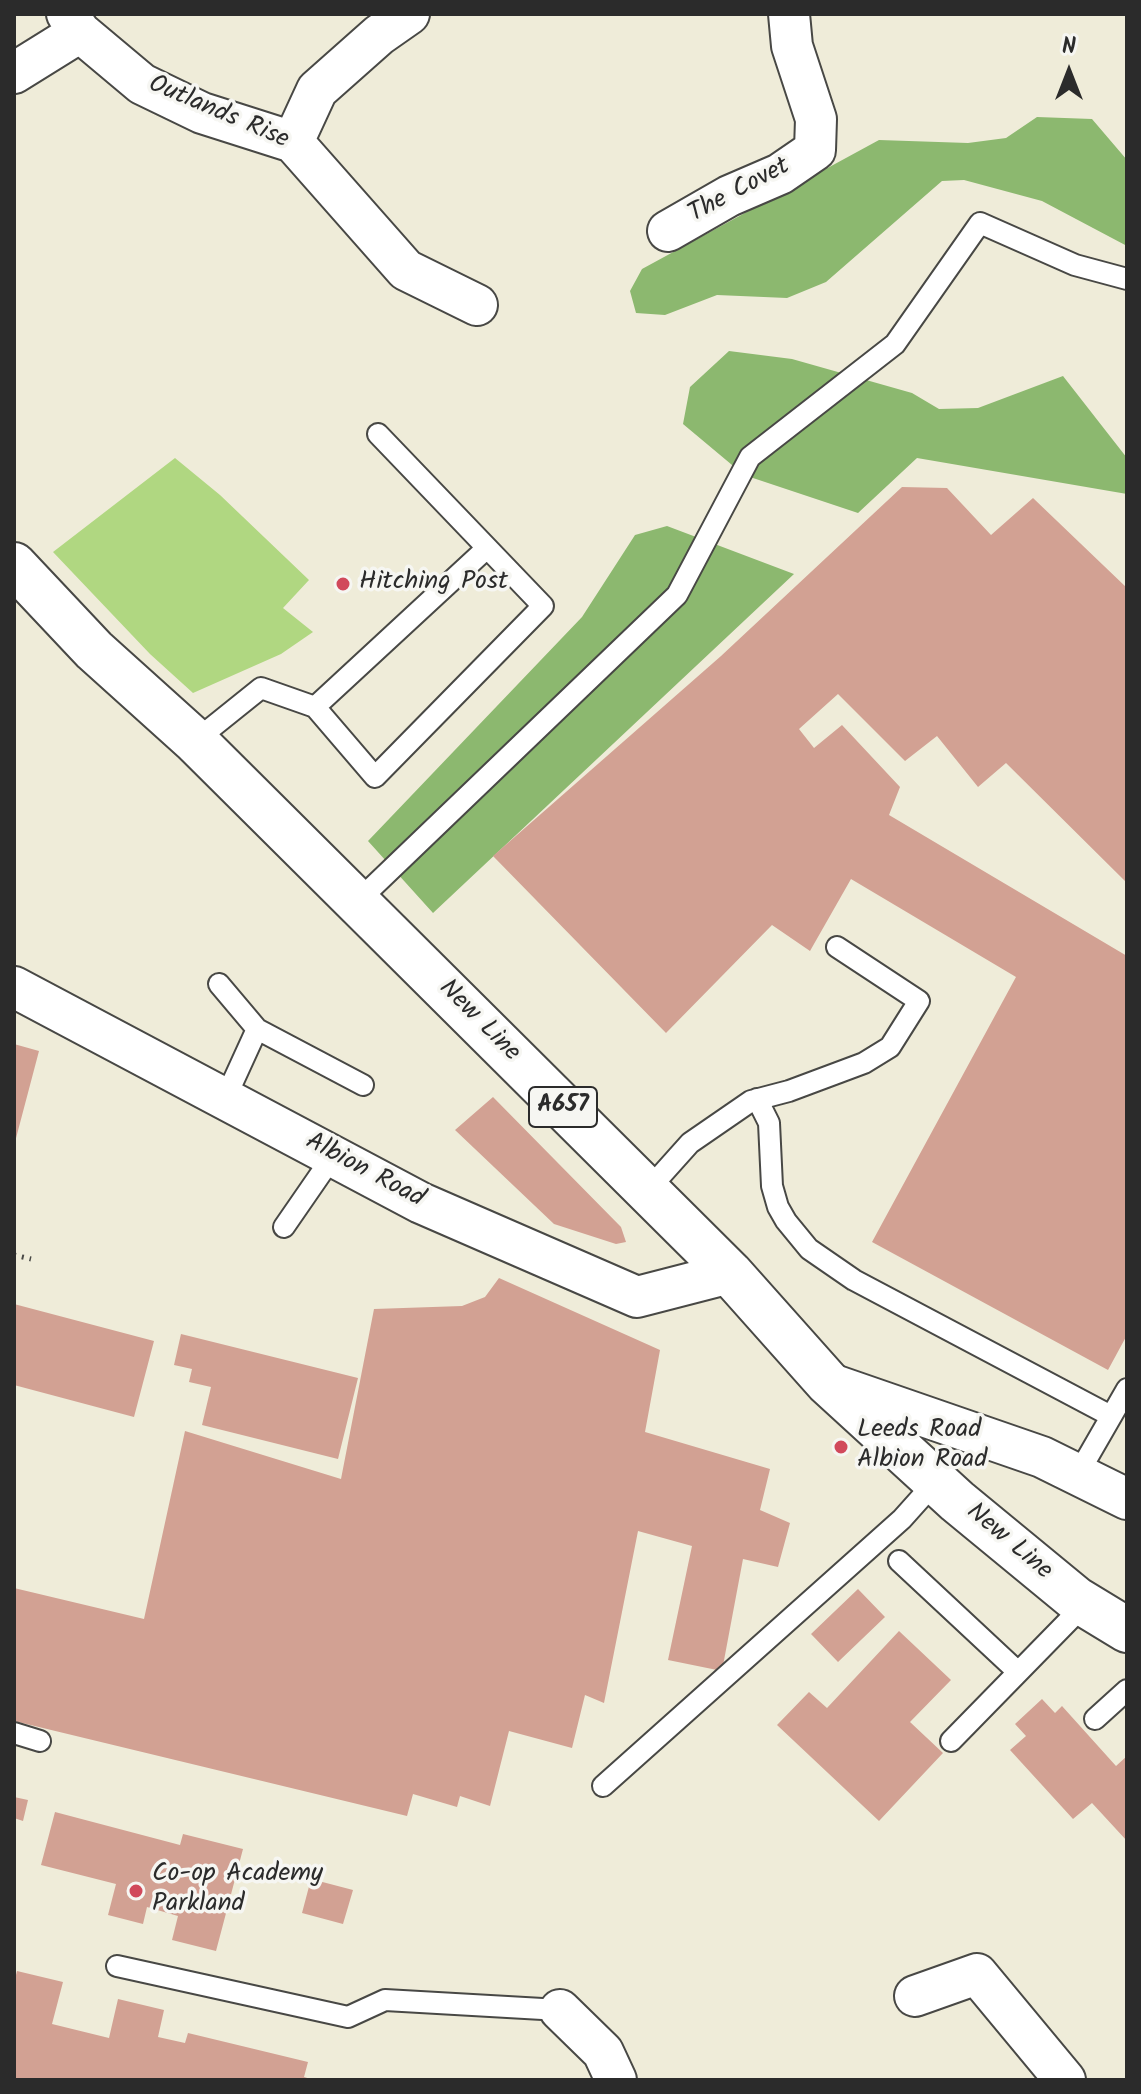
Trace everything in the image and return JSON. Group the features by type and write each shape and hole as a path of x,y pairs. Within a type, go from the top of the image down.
{"main road":[{"name":"New Line","path":"14,565 94,650 195,741 730,1273 828,1383 936,1481 1085,1604 1127,1630"}],"street":[{"path":"293,142 317,90 379,35 409,14"},
{"name":"The Covet","path":"668,231 729,196 780,174 815,150 816,119 792,46 789,14"},
{"path":"14,73 74,23"},
{"name":"Outlands Rise","path":"74,23 142,84 202,113 293,142 406,270 477,305"},
{"name":"Albion Road","path":"14,987 421,1203 637,1297 730,1273"},
{"path":"828,1383 1042,1457 1127,1499"},
{"path":"915,1996 977,1974 1065,2080"},
{"path":"560,2010 603,2052 616,2080"}],"lane":[{"path":"357,902 677,595 750,457 895,344 980,223 1075,265 1127,279"},
{"path":"195,741 261,688 315,707 375,777 543,606 378,434"},
{"path":"315,707 487,548"},
{"path":"647,1191 690,1143 727,1115 757,1099 864,1063 890,1047 919,1001 837,947"},
{"path":"219,984 257,1029 363,1085"},
{"path":"225,1099 257,1029"},
{"path":"757,1099 769,1123 772,1186 778,1207 809,1249 854,1280 1111,1416"},
{"path":"284,1227 333,1156"},
{"path":"1078,1474 1127,1389"},
{"path":"603,1786 902,1519 936,1481"},
{"path":"899,1561 1018,1672"},
{"path":"951,1741 1085,1604"},
{"path":"1095,1719 1127,1690"},
{"path":"14,1733 40,1741"},
{"path":"117,1966 348,2017 385,2000 560,2010"}],"path":[{"path":"14,1255 31,1259"}],"green space":[{"path":"1037,117 1092,119 1127,160 1127,246 1042,201 964,180 942,181 826,282 787,298 717,295 665,315 636,313 630,291 642,269 879,140 968,143 1006,138"},
{"path":"729,351 792,359 912,393 939,409 978,408 1063,376 1127,458 1127,494 917,458 858,513 744,475 683,424 690,387"},
{"path":"175,458 220,495 309,580 283,608 313,632 281,654 193,693 150,654 53,552"},
{"path":"667,526 794,574 433,913 368,841 582,617 635,535"}],"building":[{"path":"902,487 947,488 991,535 1033,498 1127,588 1127,883 1006,763 978,787 937,736 905,761 838,694 799,729 814,748 842,725 900,787 889,815 1127,956 1127,1335 1108,1370 872,1242 1016,977 851,879 810,951 772,925 666,1033 493,856 721,656"},
{"path":"14,1044 39,1051 15,1142 14,1142"},
{"path":"493,1097 621,1227 626,1242 616,1244 554,1224 455,1130"},
{"path":"499,1278 660,1350 645,1432 770,1469 760,1510 790,1523 778,1567 743,1559 722,1671 668,1660 692,1546 638,1531 604,1703 585,1695 572,1748 509,1731 490,1806 460,1796 457,1807 413,1794 407,1816 14,1721 14,1588 144,1619 185,1431 341,1479 374,1309 462,1306 485,1297"},
{"path":"14,1304 154,1341 134,1417 14,1385"},
{"path":"181,1334 358,1378 338,1459 202,1425 211,1387 189,1382 192,1369 174,1365"},
{"path":"858,1589 885,1617 838,1662 811,1634"},
{"path":"899,1631 951,1680 910,1722 943,1753 879,1821 777,1725 809,1692 827,1708"},
{"path":"1042,1699 1055,1713 1062,1706 1116,1766 1127,1756 1127,1841 1092,1803 1073,1819 1010,1750 1026,1736 1015,1724"},
{"path":"14,1797 28,1800 23,1821 14,1818"},
{"path":"55,1812 180,1845 183,1834 243,1849 216,1951 172,1940 178,1916 147,1907 143,1924 108,1915 116,1884 41,1865"},
{"path":"311,1879 353,1890 343,1924 302,1913"},
{"path":"17,1971 63,1982 52,2024 109,2038 118,1999 164,2010 158,2037 185,2043 188,2033 308,2062 304,2077 314,2080 14,2080 14,1983"}],"place":[{"name":"Hitching Post","path":"343,584"},
{"name":"Leeds Road Albion Road","path":"841,1447"},
{"name":"Co-op Academy Parkland","path":"136,1891"}]}
